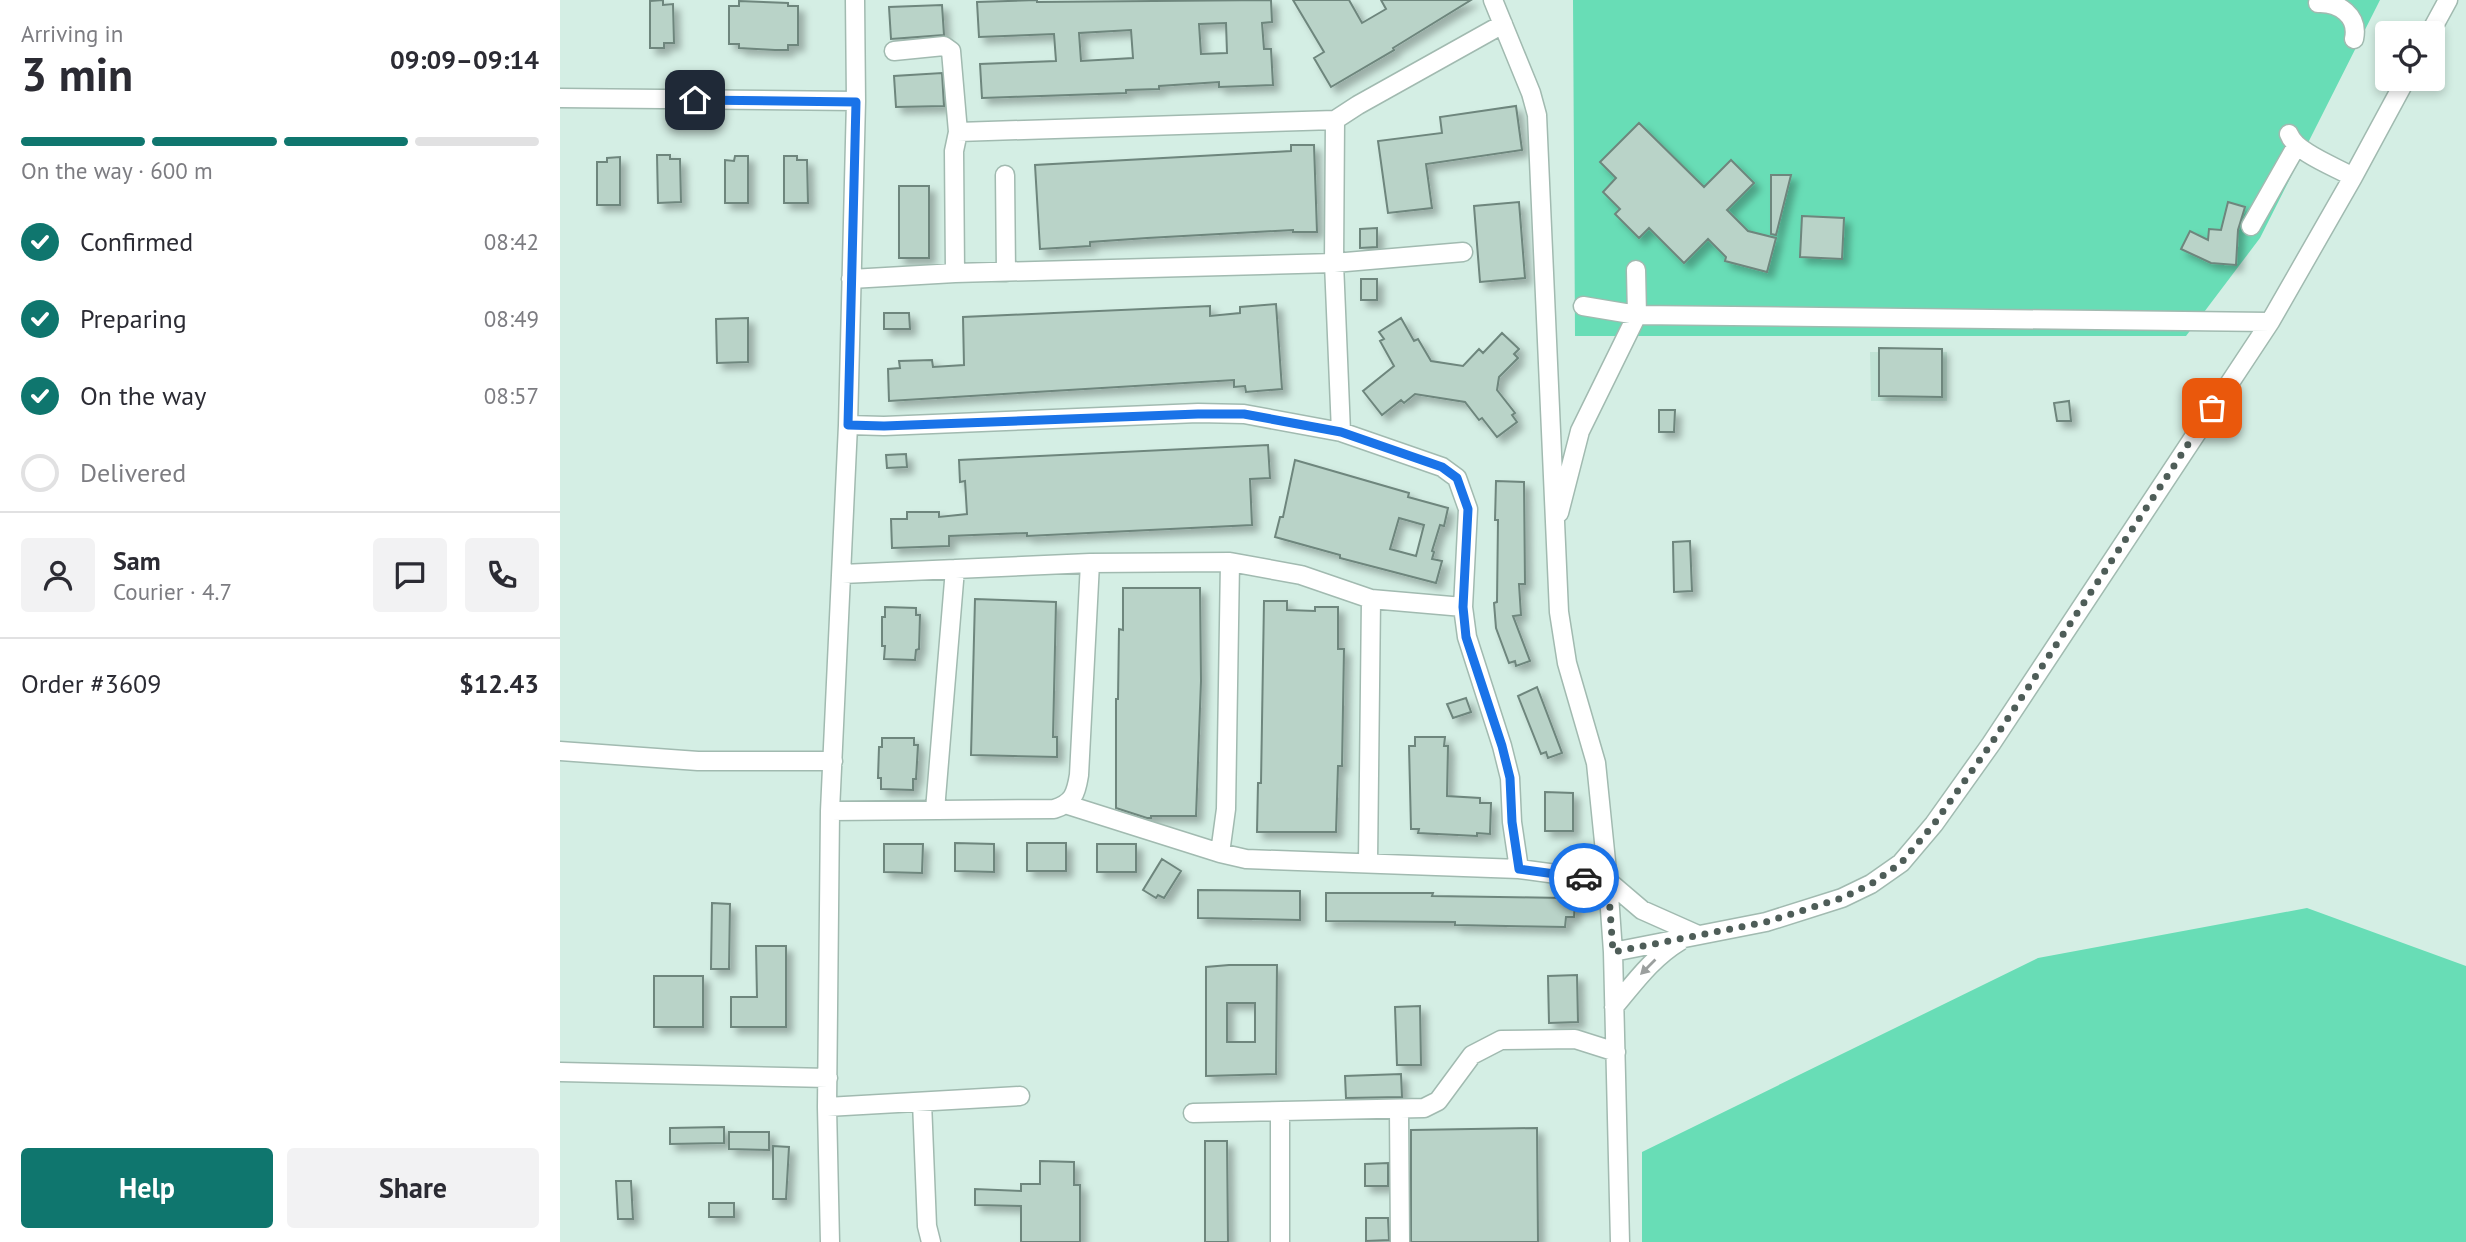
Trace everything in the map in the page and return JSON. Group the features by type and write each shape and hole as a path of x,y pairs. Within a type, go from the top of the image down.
{"street":[{"path":"830,1242 827,1107 830,811 848,425 856,102 855,0"},
{"path":"1493,0 1531,93 1538,124 1559,612 1567,663 1596,763 1608,881 1613,952 1620,1242"},
{"path":"2437,21 2448,0"},
{"path":"2318,3 2329,2 2339,6 2351,17 2356,29 2354,39"},
{"path":"958,132 1335,120 1503,24"},
{"path":"894,51 944,46 951,51 958,132 954,151 955,273"},
{"path":"1613,952 1766,922 1842,898 1871,884 1901,863 1934,824 1991,744 2270,322 2400,91"},
{"path":"560,98 856,102"},
{"path":"1335,120 1334,263 1341,432"},
{"path":"2251,226 2293,139 2353,177"},
{"path":"1005,175 1006,272"},
{"path":"851,279 955,273 1334,263 1463,252"},
{"path":"1554,532 1580,431 1637,316 1636,270"},
{"path":"1583,306 1637,316 2270,322"},
{"path":"848,425 1244,414 1341,432 1442,467 1457,478 1468,509 1463,607 1466,637 1510,778 1512,822 1519,869"},
{"path":"842,574 1090,563 1230,562 1301,575 1371,599 1463,607"},
{"path":"1220,853 1226,809 1230,562"},
{"path":"1068,805 1077,792 1079,775 1090,563"},
{"path":"935,810 956,569"},
{"path":"1368,862 1371,599"},
{"path":"560,751 698,761 833,761"},
{"path":"830,811 1054,809 1068,805 1246,859 1519,869 1608,881 1642,910 1693,935"},
{"path":"1614,1007 1664,950 1693,935"},
{"path":"1193,1113 1399,1110 1432,1105 1448,1089 1472,1055 1501,1040 1575,1039 1616,1052"},
{"path":"560,1072 828,1078"},
{"path":"827,1107 1020,1096"},
{"path":"922,1102 927,1226 931,1242"},
{"path":"1399,1110 1400,1242"},
{"path":"1280,1112 1280,1242"}],"shaded area":[{"path":"1870,352 1947,352 1947,401 1871,401"}],"green space":[{"path":"1573,0 2380,0 2260,238 2186,336 1575,336"},
{"path":"2307,908 2466,966 2466,1242 1642,1242 1642,1152 2038,958"}],"building":[{"path":"663,0 663,5 673,4 674,43 664,43 664,48 650,48 650,1"},
{"path":"1271,0 1272,22 1262,23 1264,49 1271,49 1273,85 1219,87 1219,82 1159,86 1159,89 1126,90 1126,93 982,98 980,64 1056,61 1054,34 979,37 977,2","holes":["1226,23 1227,53 1201,54 1199,24","1131,30 1133,58 1081,61 1079,33"]},
{"path":"1293,0 1349,0 1362,23 1386,9 1381,0 1471,0 1331,87 1314,58 1324,52"},
{"path":"739,1 788,3 788,6 798,6 798,45 788,45 788,50 775,50 739,48 739,44 729,44 729,6 739,6"},
{"path":"942,5 944,35 891,39 889,7"},
{"path":"942,73 944,106 896,107 894,76"},
{"path":"1516,106 1522,150 1426,164 1432,208 1388,213 1378,141 1442,133 1440,117"},
{"path":"1639,123 1704,187 1731,160 1754,183 1727,210 1748,231 1776,238 1767,272 1725,261 1726,257 1708,239 1684,263 1649,228 1639,238 1615,214 1620,209 1603,192 1616,178 1600,162"},
{"path":"1291,145 1314,145 1317,232 1293,230 1147,238 1090,242 1090,246 1040,249 1035,165 1291,151"},
{"path":"657,155 670,155 670,159 680,159 681,202 658,203"},
{"path":"735,156 748,156 748,203 725,203 725,160 734,161"},
{"path":"784,156 797,156 797,160 807,160 808,203 784,203"},
{"path":"620,157 620,205 597,205 597,162 607,162 607,158"},
{"path":"1771,175 1791,175 1776,235 1771,234"},
{"path":"899,186 929,186 929,258 899,258"},
{"path":"1519,202 1525,278 1480,282 1474,206"},
{"path":"2228,202 2245,207 2238,230 2236,265 2211,263 2181,249 2190,231 2208,240 2209,229 2221,230"},
{"path":"1802,216 1844,218 1842,259 1800,257"},
{"path":"1377,228 1377,247 1360,248 1360,229"},
{"path":"1361,279 1377,279 1377,300 1361,300"},
{"path":"1276,304 1282,389 1246,392 1245,386 1234,387 1234,380 889,401 888,369 900,368 899,361 932,360 933,367 964,365 963,317 1210,306 1210,316 1240,313 1240,307"},
{"path":"884,313 909,313 910,329 884,329"},
{"path":"748,318 748,362 717,363 716,319"},
{"path":"1401,318 1414,341 1418,339 1431,361 1463,366 1479,349 1483,353 1502,333 1519,349 1514,354 1518,358 1499,377 1497,390 1515,413 1512,415 1517,422 1497,437 1465,402 1415,394 1404,403 1401,400 1382,415 1363,391 1394,366 1380,341 1384,339 1379,332"},
{"path":"1879,348 1942,349 1942,397 1879,396"},
{"path":"2069,401 2071,421 2057,421 2054,403"},
{"path":"1659,410 1675,410 1674,432 1659,432"},
{"path":"1268,445 1270,478 1250,479 1252,525 1027,536 1027,533 949,536 949,546 892,548 891,519 907,519 907,512 939,512 939,517 967,514 965,481 960,482 959,460"},
{"path":"906,454 907,467 887,468 886,455"},
{"path":"1295,460 1409,493 1408,497 1448,508 1444,526 1440,525 1432,551 1432,559 1442,561 1436,583 1340,558 1340,555 1275,537 1280,517 1283,517","holes":["1399,518 1424,525 1416,556 1390,549"]},
{"path":"1496,481 1524,482 1525,584 1519,584 1521,615 1513,616 1530,661 1516,666 1515,661 1509,663 1496,628"},
{"path":"1690,541 1692,591 1674,592 1673,542"},
{"path":"1123,588 1200,588 1201,681 1196,816 1147,818 1116,808 1116,699 1119,629 1123,630"},
{"path":"975,599 1056,602 1053,737 1057,737 1057,757 971,755"},
{"path":"1264,601 1287,601 1287,610 1315,611 1315,607 1338,607 1338,649 1344,649 1342,766 1338,766 1336,832 1257,832 1258,783 1261,783"},
{"path":"885,607 916,608 916,615 920,615 919,649 916,650 915,660 884,659 882,617 885,617"},
{"path":"1537,687 1562,753 1548,758 1546,752 1541,754 1518,696"},
{"path":"1466,698 1471,712 1453,718 1447,704"},
{"path":"1415,737 1445,737 1444,746 1448,746 1447,796 1480,798 1480,803 1491,803 1490,834 1477,833 1477,836 1418,833 1419,829 1411,829 1409,746 1415,746"},
{"path":"882,738 914,738 914,745 918,745 913,790 881,789 881,778 878,778"},
{"path":"1545,792 1573,793 1573,831 1545,831"},
{"path":"955,843 994,844 994,872 955,871"},
{"path":"1027,843 1066,843 1066,871 1027,871"},
{"path":"884,844 923,844 922,873 884,872"},
{"path":"1097,844 1136,844 1136,872 1097,872"},
{"path":"1162,859 1181,871 1164,898 1158,895 1156,898 1143,890"},
{"path":"1198,890 1300,891 1300,920 1198,918"},
{"path":"1326,893 1433,893 1432,896 1565,898 1565,903 1575,903 1574,917 1566,917 1565,927 1455,925 1455,922 1326,921"},
{"path":"712,903 730,904 729,969 711,969"},
{"path":"756,946 786,946 786,1027 731,1027 731,997 757,997"},
{"path":"1277,965 1276,1074 1206,1076 1206,967","holes":["1227,1003 1255,1003 1255,1042 1227,1042"]},
{"path":"1577,975 1578,1022 1549,1023 1548,976"},
{"path":"654,976 703,976 703,1027 654,1027"},
{"path":"1420,1006 1421,1065 1397,1065 1395,1007"},
{"path":"1401,1074 1402,1097 1346,1098 1345,1076"},
{"path":"724,1127 724,1143 670,1144 670,1128"},
{"path":"1537,1128 1538,1242 1411,1242 1411,1130"},
{"path":"729,1132 769,1132 769,1150 729,1149"},
{"path":"1205,1141 1227,1141 1228,1242 1205,1242"},
{"path":"773,1146 789,1147 786,1199 773,1199"},
{"path":"1040,1161 1074,1162 1074,1185 1080,1185 1080,1242 1021,1242 1021,1206 975,1205 975,1189 1021,1191 1021,1184 1040,1184"},
{"path":"1388,1163 1388,1186 1365,1186 1365,1164"},
{"path":"616,1181 631,1181 633,1219 618,1219"},
{"path":"709,1203 734,1203 734,1217 709,1217"},
{"path":"1366,1218 1388,1218 1389,1240 1366,1241"}],"way so far":[{"path":"1584,878 1608,881 1613,952 1766,922 1842,898 1871,884 1901,863 1934,824 1991,744 2212,408"}],"route":[{"path":"695,100 856,102 848,425 1244,414 1341,432 1442,467 1457,478 1468,509 1463,607 1466,637 1510,778 1512,822 1519,869 1584,878"}]}
